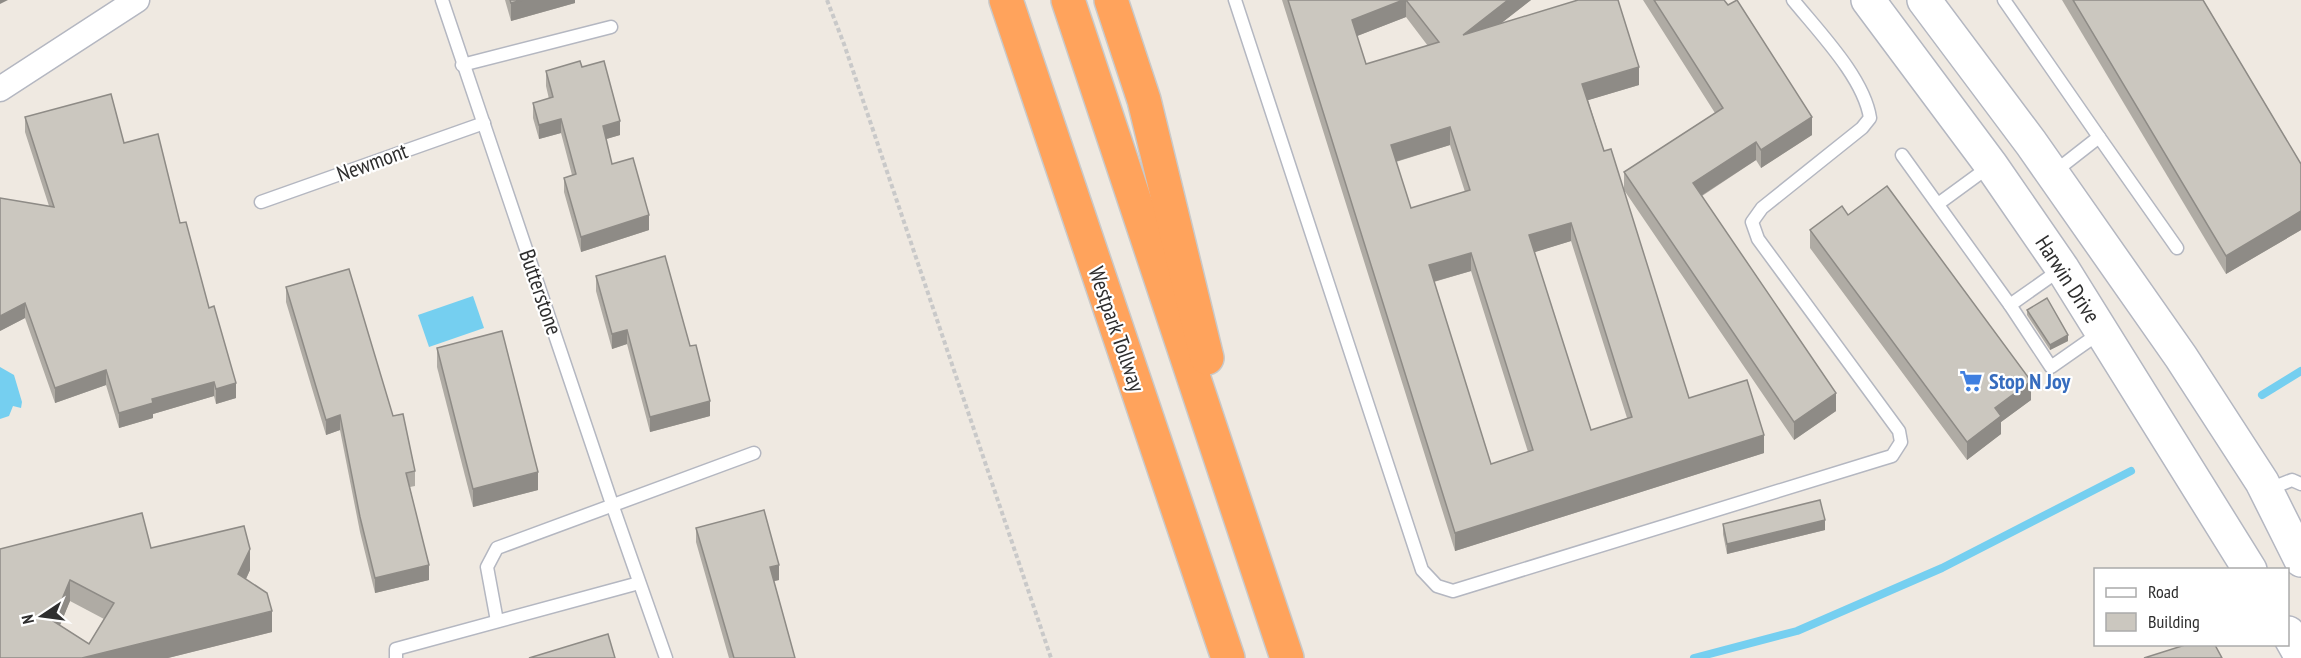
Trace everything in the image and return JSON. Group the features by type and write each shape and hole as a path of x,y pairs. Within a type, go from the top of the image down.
{"highway":[{"name":"Westpark Tollway","path":"1006,0 1228,658"},
{"path":"1068,0 1287,658"},
{"path":"1111,0 1144,100 1267,601"}],"main road":[{"name":"Harwin Drive","path":"1868,0 1991,165 2062,268 2249,568"},
{"name":"Harwin Drive","path":"1924,0 2144,304 2266,490 2301,560"},
{"path":"2102,332 2144,304"},
{"path":"2289,635 2301,656"}],"street":[{"path":"0,89 137,0"}],"lane":[{"name":"Butterstone","path":"442,0 462,65 484,123 666,658"},
{"path":"1235,0 1422,570 1437,586 1453,591 1892,456 1901,442 1899,431 1758,239 1752,222 1762,208 1862,128 1870,118 1867,102 1833,50 1793,0"},
{"path":"2004,0 2177,248"},
{"path":"462,65 611,27"},
{"name":"Newmont","path":"261,202 484,123"},
{"path":"2052,174 2099,137"},
{"path":"1902,156 2010,304 2051,367 2102,332"},
{"path":"1938,204 1991,165"},
{"path":"2010,304 2062,268"},
{"path":"496,621 487,567 497,548 754,453"},
{"path":"2266,490 2292,480 2301,484"},
{"path":"396,658 396,649 639,583"}],"path":[{"path":"827,0 844,44 1051,658"}],"water":[{"path":"473,296 484,328 429,347 418,315"},
{"path":"0,367 14,375 22,402 21,408 13,406 9,416 0,419"}],"building":[{"path":"1288,0 1403,0 1352,20 1366,64 1439,42 1406,0 1508,0 1463,35 1578,0 1618,0 1639,67 1582,84 1604,151 1611,149 1689,398 1747,380 1764,435 1455,533","holes":["1450,127 1470,190 1411,208 1391,145","1571,223 1632,417 1591,430 1529,235","1471,253 1533,450 1491,464 1429,265"]},
{"path":"1654,0 1724,0 1728,5 1737,0 1812,117 1761,150 1756,142 1693,183 1836,393 1794,422 1624,172 1723,108"},
{"path":"2073,0 2203,0 2301,164 2301,211 2226,256"},
{"path":"580,61 582,67 604,61 620,121 603,126 612,164 633,158 649,215 581,237 564,178 576,174 561,119 539,125 533,103 553,97 546,71"},
{"path":"111,94 124,143 158,134 180,223 186,222 209,308 214,306 236,383 216,389 214,382 152,399 153,403 119,413 106,370 55,388 25,303 0,316 0,198 54,207 25,117"},
{"path":"1887,186 2031,381 1995,408 2001,416 1967,442 1810,230 1842,206 1848,215"},
{"path":"665,256 690,346 696,345 710,401 650,417 627,330 612,334 596,276"},
{"path":"349,269 393,416 403,414 415,471 406,473 429,565 375,578 360,517 340,415 326,420 286,287"},
{"path":"2047,298 2068,335 2050,345 2027,310"},
{"path":"502,331 538,472 473,489 437,348"},
{"path":"1820,500 1825,520 1727,544 1723,524"},
{"path":"764,510 779,565 770,567 795,658 734,658 696,528"},
{"path":"142,513 151,548 244,526 250,549 238,574 267,593 272,611 82,658 0,658 0,549","holes":["70,580 114,603 89,644 53,621"]},
{"path":"608,634 615,658 529,658"},
{"path":"2182,646 2216,646 2222,658 2144,658"}],"waterway":[{"path":"2262,395 2301,371"},
{"path":"1694,658 1797,631 1942,568 2131,471"}],"place":[{"name":"Stop N Joy","path":"1971,381"}]}
